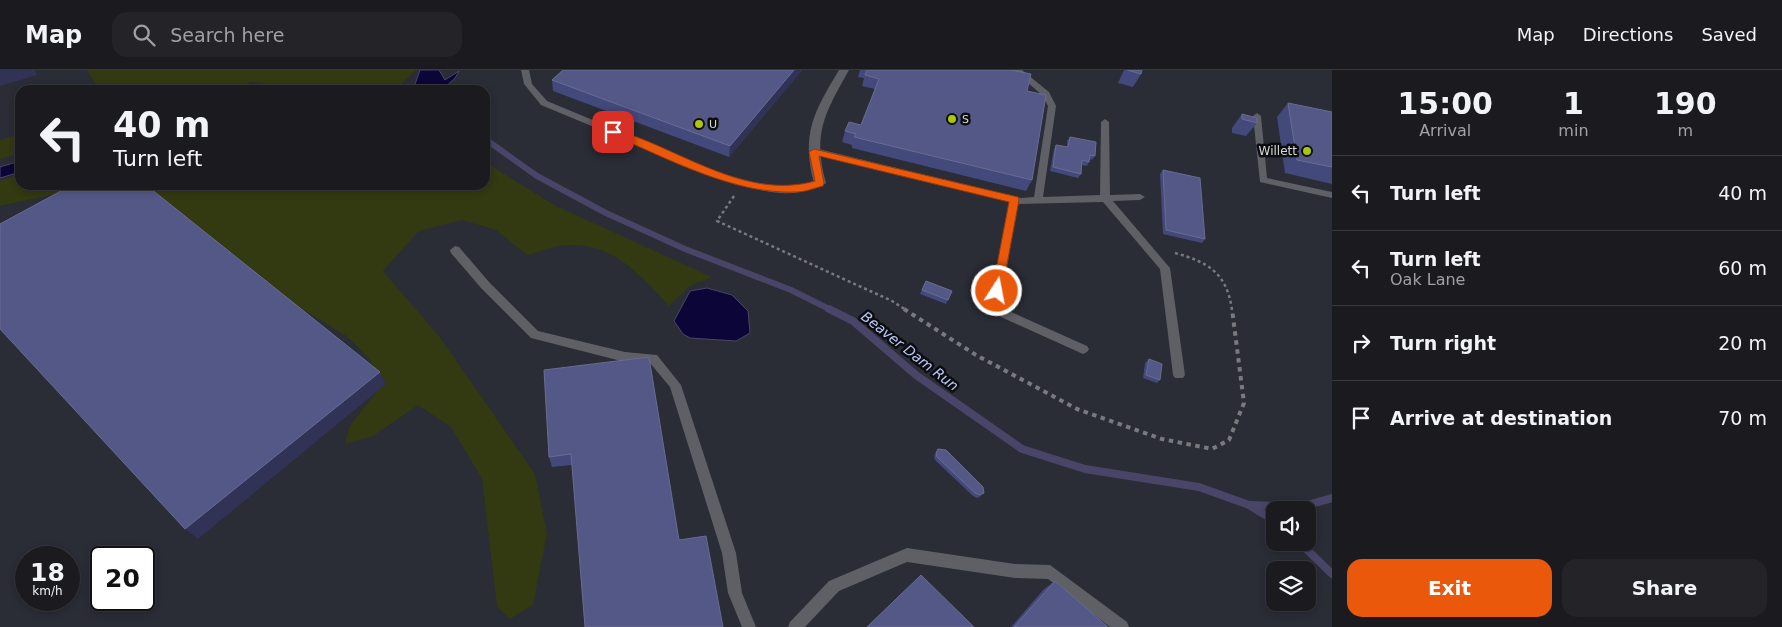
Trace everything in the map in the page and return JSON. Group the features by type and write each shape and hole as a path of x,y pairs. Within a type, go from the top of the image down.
{"street":[{"path":"820,183 814,152 814,136 826,102 844,70"}],"lane":[{"path":"525,70 524,80 534,94 544,103 717,175 766,188 799,189 820,183"},
{"path":"1017,70 1046,94 1052,106 1038,201"},
{"path":"1257,116 1263,180 1332,195"},
{"path":"1106,122 1105,198 1165,268 1179,375"},
{"path":"814,152 1014,200 1140,198"},
{"path":"1014,200 994,309 1082,349"},
{"path":"455,250 485,285 535,335 625,357 653,358 675,385 729,553 735,593 749,627"},
{"path":"795,627 834,586 907,556 1015,571 1050,572 1122,627"}],"shaded area":[{"path":"0,70 1332,70 1332,627 0,627"},
{"path":"420,70 439,70 445,80 459,71 447,85 415,85"},
{"path":"15,162 15,174 0,178 0,167"},
{"path":"707,288 732,295 748,311 750,333 736,341 690,338 683,334 674,321 690,291"}],"green space":[{"path":"87,70 416,70 399,85 280,85 251,82 245,85 96,85"},
{"path":"15,136 15,154 0,159 0,140"},
{"path":"490,165 554,205 712,277 690,286 669,306 637,273 613,256 599,249 563,245 527,255 496,230 462,220 419,231 383,271 439,336 535,474 547,534 533,605 510,619 497,606 482,479 451,427 418,405 373,436 345,444 349,427 383,383 370,360 348,337 276,293 153,190 490,190"},
{"path":"15,176 15,190 73,190 0,206 0,181"}],"building":[{"name":"U","path":"563,70 794,70 730,146 552,80"},
{"name":"S","path":"867,70 1011,70 1031,74 1027,91 1046,95 1032,180 854,137 856,134 845,131 849,122 861,125 879,79 865,75"},
{"path":"1127,70 1142,70 1141,74"},
{"path":"1288,103 1332,112 1332,167 1297,160"},
{"path":"1242,114 1257,118 1257,123 1242,119"},
{"path":"1070,137 1096,142 1095,156 1090,155 1089,162 1082,160 1081,174 1053,167 1056,145 1068,147"},
{"path":"1163,170 1200,178 1205,239 1166,230"},
{"path":"63,190 152,190 380,372 185,529 0,329 0,224"},
{"path":"926,281 952,291 948,300 922,290"},
{"path":"649,357 679,540 706,536 723,627 585,627 571,454 549,457 544,370"},
{"path":"1149,359 1162,364 1160,380 1146,375"},
{"path":"938,449 946,450 983,487 984,493 980,495 975,493 937,457"},
{"path":"921,575 974,627 867,627"},
{"path":"1055,581 1108,627 1014,627"}],"waterway":[{"name":"Beaver Dam Run","path":"490,143 537,176 606,213 685,249 791,290 853,321 916,375 1022,449 1085,469 1199,487 1249,505 1266,515"},
{"path":"1251,505 1300,507 1332,498"},
{"name":"Beaver Dam Run","path":"1308,551 1332,574"}],"place":[{"name":"S","path":"952,119"},
{"name":"U","path":"699,124"},
{"name":"Willett","path":"1307,151"}],"route":[{"path":"613,132 717,175 766,188 799,189 820,183 814,160 814,152 1014,200 997,291"}]}
